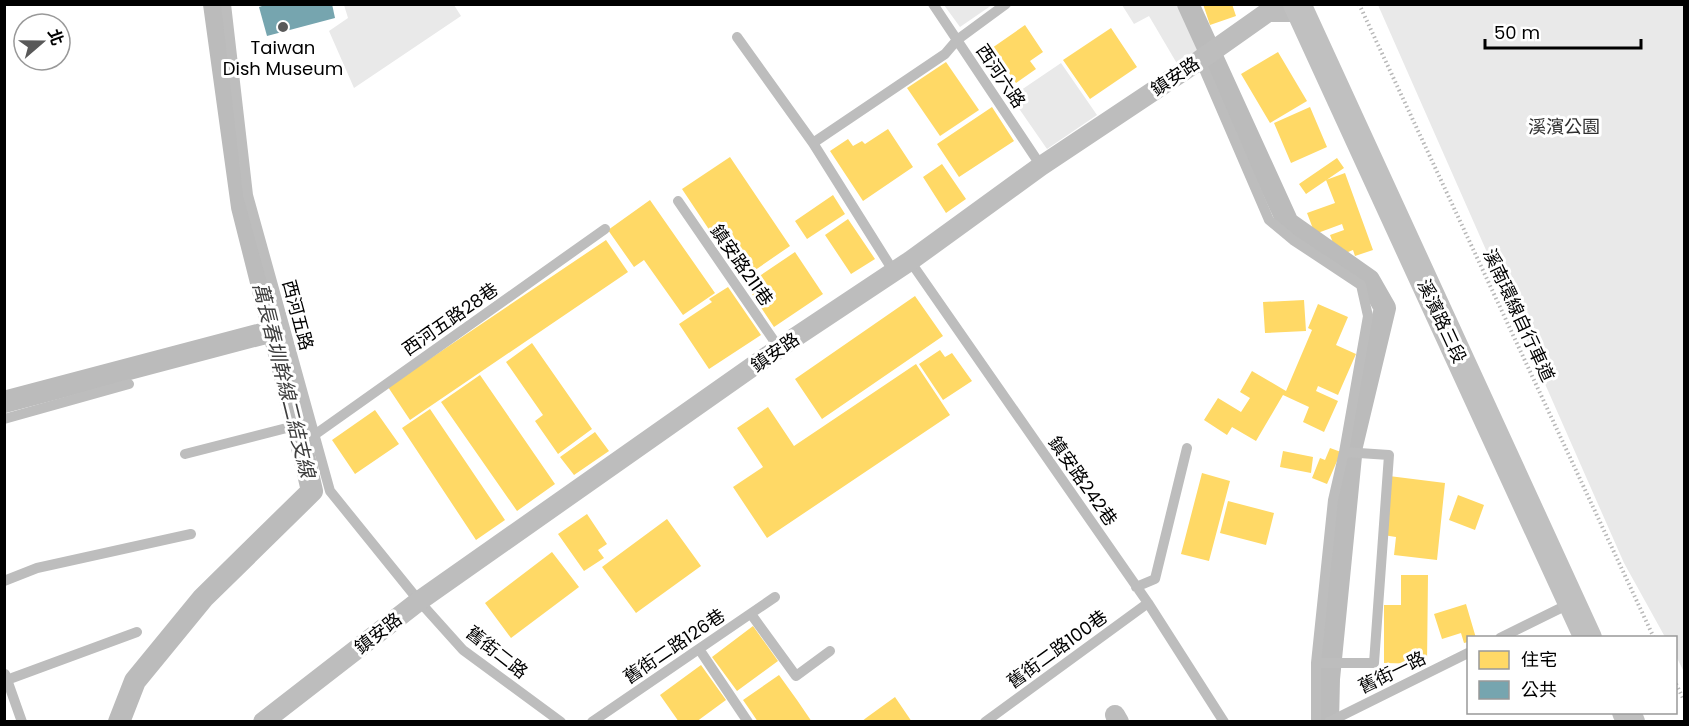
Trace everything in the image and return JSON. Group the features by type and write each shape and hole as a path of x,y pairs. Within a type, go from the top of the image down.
{"street":[{"name":"鎮安路","path":"263,722 419,601 779,348 902,266 1041,166 1268,12 1299,8"},
{"name":"溪濱路三段","path":"1299,8 1587,636"}],"lane":[{"name":"西河五路","path":"226,4 248,195 330,491 419,601"},
{"name":"西河六路","path":"933,4 1041,166"},
{"path":"813,143 945,54 957,39 1006,4"},
{"name":"鎮安路242巷","path":"737,37 1148,603 1224,722"},
{"path":"1200,60 1269,220 1293,240 1360,285 1368,316 1344,452 1333,500 1316,663 1316,722"},
{"name":"鎮安路211巷","path":"678,201 779,348"},
{"name":"西河五路28巷","path":"313,436 605,229"},
{"path":"4,419 129,384"},
{"path":"185,454 310,422"},
{"path":"1136,587 1155,579 1187,448"},
{"path":"1316,663 1374,663 1389,455 1344,452"},
{"path":"4,581 37,568 192,534"},
{"name":"舊街二路126巷","path":"592,722 775,597"},
{"name":"舊街二路","path":"419,601 463,650 561,722"},
{"name":"舊街二路100巷","path":"985,722 1148,603"},
{"path":"1504,636 1571,603"},
{"path":"751,614 796,676 830,651"},
{"path":"22,722 5,678 137,632"},
{"path":"699,649 748,722"},
{"name":"舊街一路","path":"1329,722 1467,653"}],"path":[{"name":"溪南環線自行車道","path":"1359,4 1653,636"},
{"path":"1677,686 1684,700"}],"green space":[{"path":"344,5 454,5 461,16 354,88 329,31 348,18"},
{"path":"944,5 992,5 960,27"},
{"path":"1122,5 1185,5 1204,46 1179,67 1149,16 1134,24"},
{"name":"溪濱公園","path":"1378,5 1684,5 1684,672 1677,658 1677,636 1664,636 1624,563"},
{"path":"1061,63 1097,115 1047,149 1011,97"}],"building: 住宅":[{"path":"1203,4 1232,4 1236,16 1210,25"},
{"path":"1025,25 1043,52 1030,61 1036,69 1016,83 992,48"},
{"path":"1111,28 1137,67 1090,99 1063,60"},
{"path":"1278,52 1307,101 1270,123 1241,74"},
{"path":"946,62 979,110 940,136 907,88"},
{"path":"992,107 1014,141 959,177 937,144"},
{"path":"1310,107 1327,147 1291,163 1274,123"},
{"path":"888,129 913,167 863,201 830,151 848,139 853,146 862,141 865,144"},
{"path":"730,157 790,246 742,279 682,189"},
{"path":"1337,158 1344,168 1306,194 1299,184"},
{"path":"942,164 966,199 946,213 923,177"},
{"path":"1345,173 1373,250 1355,256 1353,250 1338,256 1330,235 1344,230 1342,224 1315,234 1307,213 1335,203 1326,180"},
{"path":"833,195 845,214 807,239 795,221"},
{"path":"650,200 715,293 683,315 644,260 634,267 608,230"},
{"path":"848,219 875,259 851,274 825,235"},
{"path":"606,240 628,272 410,420 388,387"},
{"path":"795,252 823,294 774,327 746,285"},
{"path":"728,287 761,335 709,369 679,324 712,302 709,299"},
{"path":"915,296 943,336 822,419 795,379"},
{"path":"1304,300 1306,331 1265,333 1263,302"},
{"path":"1318,304 1348,317 1336,345 1356,354 1338,395 1318,386 1316,391 1338,401 1324,432 1303,422 1309,407 1283,395 1256,441 1232,427 1227,435 1204,420 1218,398 1241,412 1250,398 1240,392 1252,371 1286,391 1312,330 1308,328"},
{"path":"532,343 592,429 558,454 535,421 543,415 506,362"},
{"path":"940,350 945,357 952,353 972,381 943,400 919,364"},
{"path":"916,364 950,415 767,538 733,487 763,467 737,428 768,407 794,446"},
{"path":"480,375 555,484 517,511 441,402"},
{"path":"430,409 505,520 476,540 402,428"},
{"path":"375,410 399,444 355,474 332,440"},
{"path":"595,432 609,451 574,475 560,457"},
{"path":"1330,448 1341,452 1327,484 1312,478 1320,458 1325,460"},
{"path":"1283,451 1313,457 1311,473 1280,467"},
{"path":"1202,473 1230,481 1209,561 1181,554"},
{"path":"1389,476 1445,483 1437,560 1394,555 1396,537 1383,535"},
{"path":"1458,495 1484,505 1475,530 1449,520"},
{"path":"1228,501 1274,513 1266,545 1220,533"},
{"path":"587,514 607,544 598,550 604,558 584,571 558,534"},
{"path":"667,519 701,566 636,613 602,567"},
{"path":"552,552 579,587 511,638 485,603"},
{"path":"1401,575 1428,575 1427,664 1384,663 1384,605 1401,605"},
{"path":"1466,604 1475,636 1467,636 1467,642 1464,643 1461,633 1442,639 1434,614"},
{"path":"753,626 778,661 737,691 712,657"},
{"path":"701,665 726,700 696,722 679,722 660,695"},
{"path":"779,675 812,722 758,722 743,700"},
{"path":"895,697 912,722 861,722 866,718"}],"building: 公共":[{"name":"Taiwan Dish Museum","path":"268,4 332,4 335,18 267,36 259,7"}],"waterway":[{"name":"萬長春圳幹線二結支線","path":"119,722 135,681 203,598 312,491 242,207 214,4"},
{"path":"1188,4 1288,223 1369,280 1385,308 1352,446 1329,679 1328,722"},
{"path":"4,402 273,331"}],"place":[{"name":"Taiwan Dish Museum","path":"283,27"}]}
